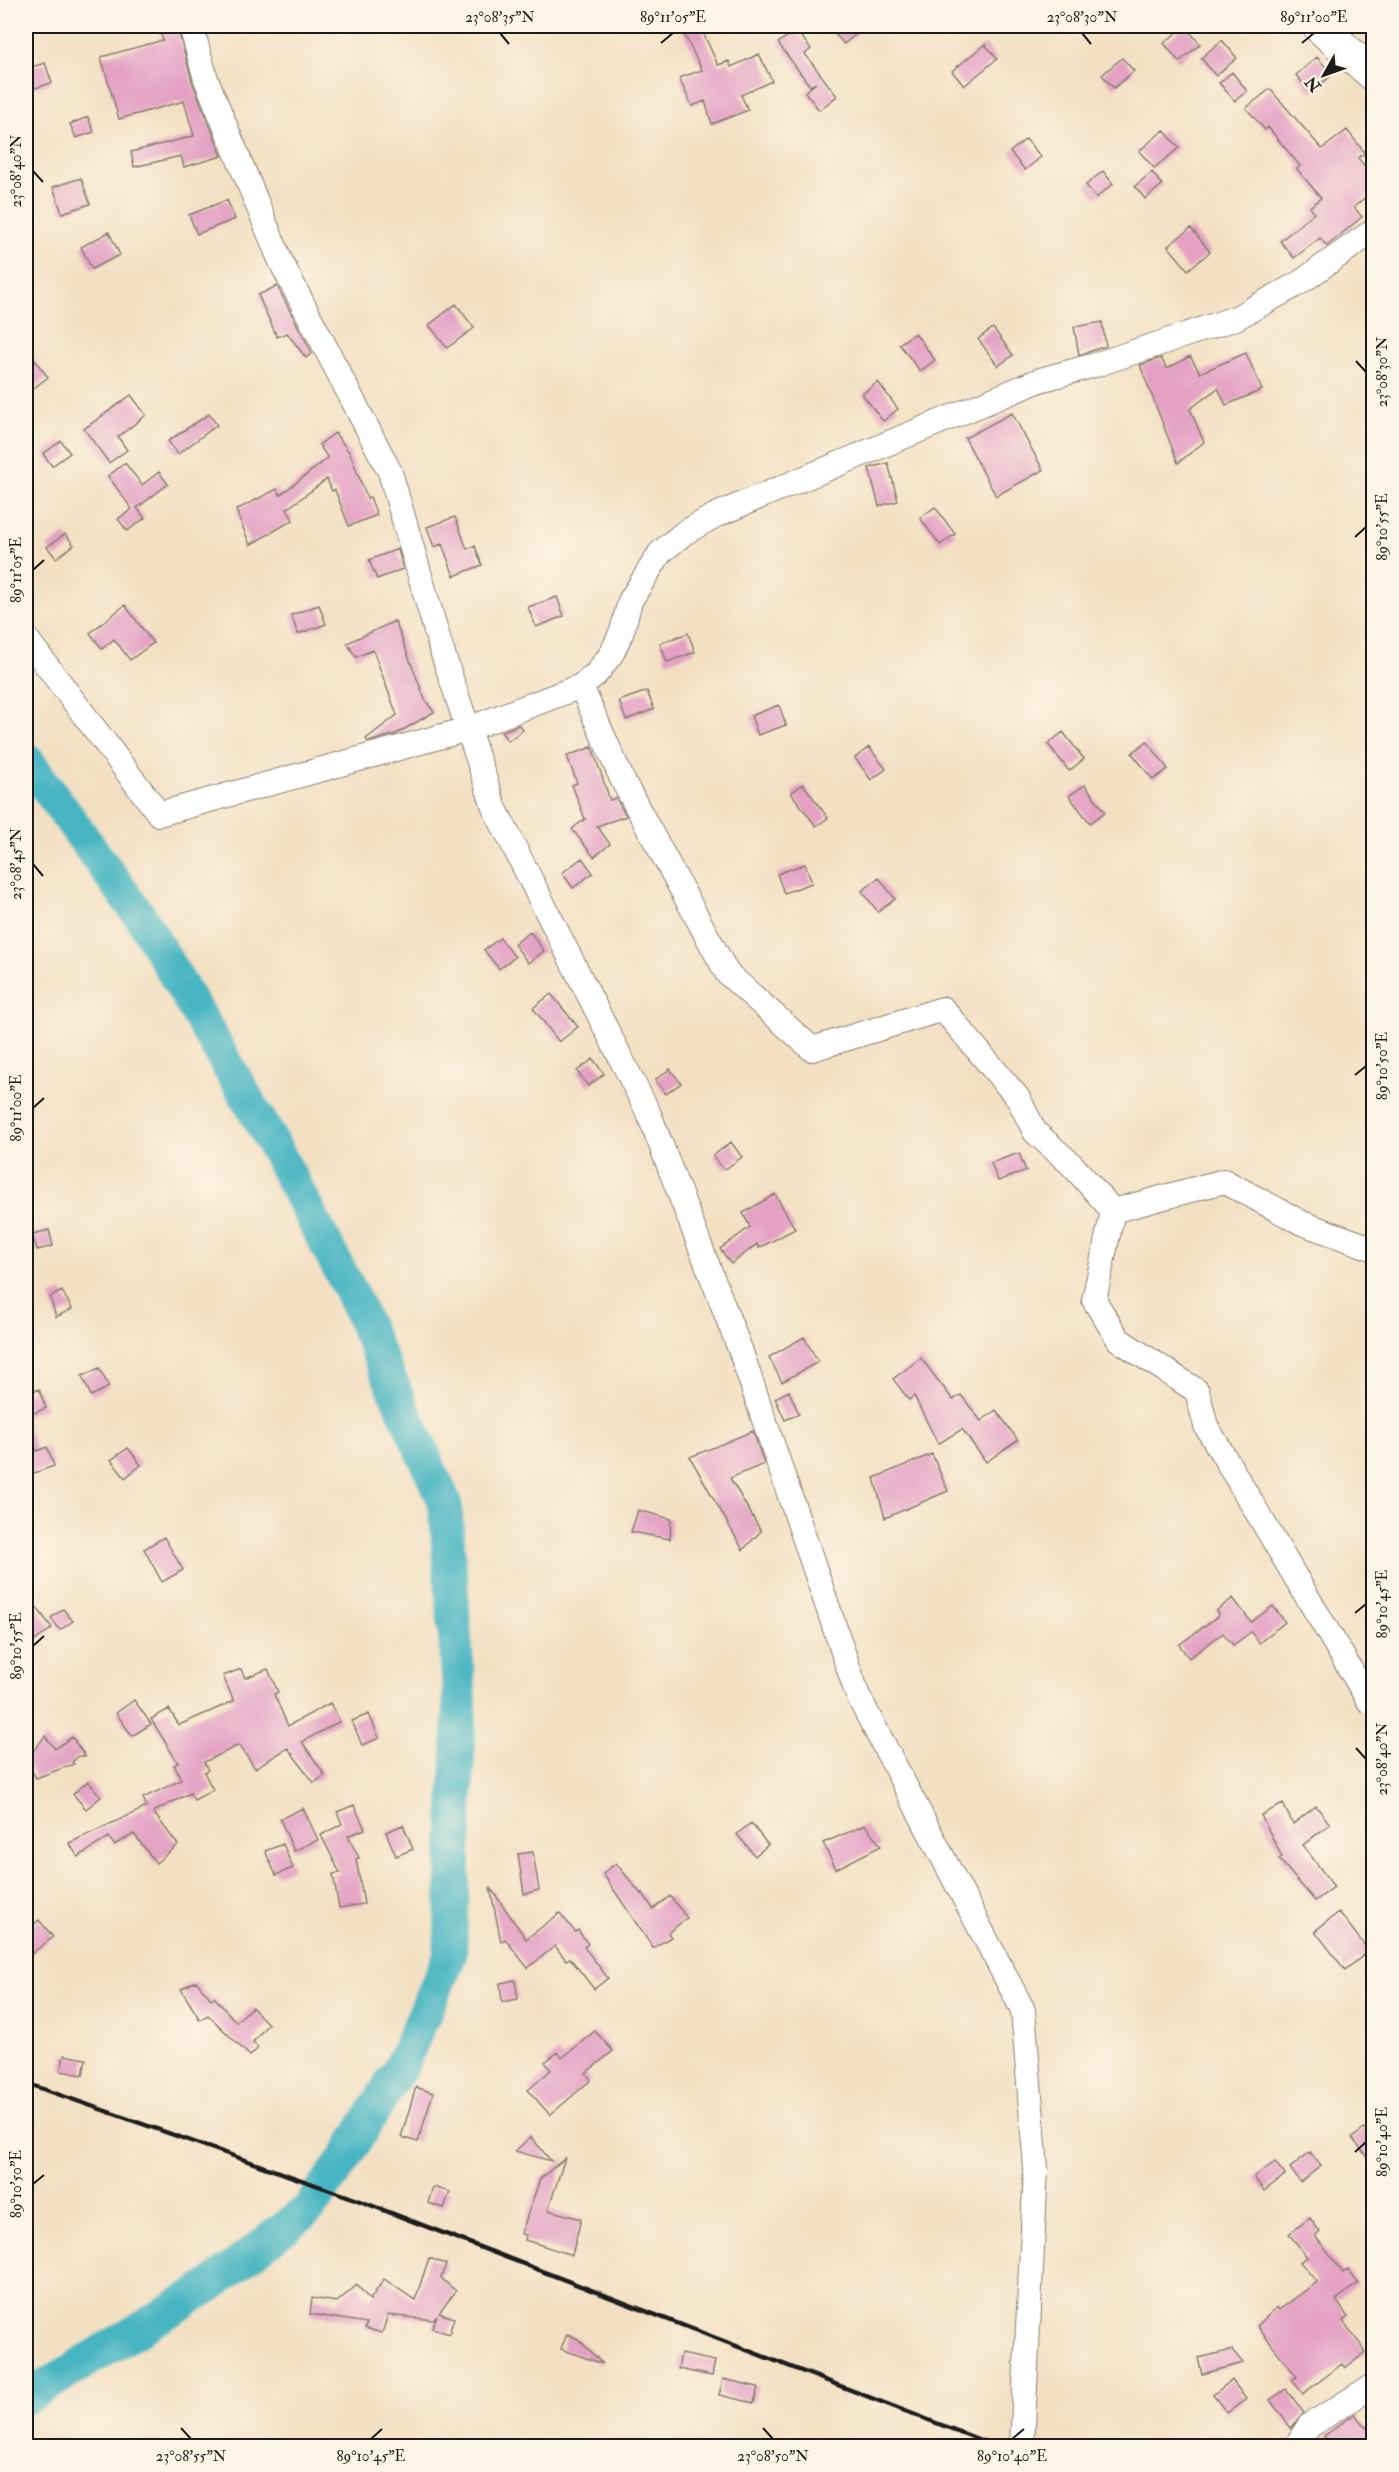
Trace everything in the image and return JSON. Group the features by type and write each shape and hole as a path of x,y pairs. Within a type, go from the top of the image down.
{"highway":[{"path":"1319,26 1374,75"}],"street":[{"path":"191,26 206,79 281,262 390,472 440,645 494,807 649,1114 741,1352 858,1696 1023,2010 1036,2169 1022,2446"},
{"path":"26,638 159,814 468,729 581,686 596,674 612,653 622,631 630,601 660,553 684,533 726,511 1040,380 1095,365 1236,318 1301,282 1374,230"},
{"path":"581,686 623,781 727,973 812,1049 943,1009 1018,1098 1035,1132 1072,1165 1113,1211"},
{"path":"1113,1211 1224,1181 1302,1223 1374,1249"},
{"path":"1113,1211 1094,1300 1119,1340 1197,1391 1206,1426 1369,1701 1374,1698"},
{"path":"1296,2446 1309,2426 1374,2385"}],"building":[{"path":"157,26 177,26 193,84 222,156 184,167 181,156 134,167 131,152 194,136 184,101 119,119 101,57 163,40"},
{"path":"680,26 700,26 718,65 729,61 731,67 759,54 772,81 741,95 748,110 712,124 705,101 692,106 679,78 702,70"},
{"path":"828,26 866,26 844,44"},
{"path":"1185,26 1200,44 1179,62 1164,43"},
{"path":"796,30 811,49 805,54 837,96 819,110 805,92 816,83 810,86 778,43"},
{"path":"1222,40 1237,58 1216,76 1201,58"},
{"path":"985,44 997,59 964,86 952,71"},
{"path":"1317,57 1332,75 1311,93 1296,75"},
{"path":"1122,58 1134,71 1114,88 1102,75"},
{"path":"45,63 52,83 35,88 28,68"},
{"path":"1232,72 1247,91 1235,101 1219,83"},
{"path":"1270,89 1322,149 1347,130 1365,153 1358,158 1374,177 1374,190 1354,207 1362,217 1327,246 1320,238 1294,258 1280,241 1314,213 1310,207 1321,198 1297,169 1300,166 1268,127 1265,130 1246,108"},
{"path":"88,117 94,132 76,138 70,124"},
{"path":"1164,130 1179,148 1154,168 1139,151"},
{"path":"1026,139 1041,157 1025,170 1010,152"},
{"path":"1103,171 1113,184 1096,198 1086,185"},
{"path":"1152,172 1162,185 1145,199 1135,186"},
{"path":"81,178 90,204 62,213 53,187"},
{"path":"227,200 235,219 197,234 189,215"},
{"path":"1191,228 1210,252 1188,270 1168,246"},
{"path":"109,232 120,255 92,269 81,247"},
{"path":"277,286 312,353 306,358 287,333 277,337 258,295"},
{"path":"456,304 474,328 447,348 429,325"},
{"path":"1102,322 1106,346 1079,355 1074,327"},
{"path":"993,328 1013,355 998,366 978,339"},
{"path":"915,333 935,360 920,371 899,344"},
{"path":"26,349 48,377 26,394"},
{"path":"1246,353 1262,390 1226,405 1218,388 1190,409 1204,442 1178,463 1140,365 1161,358 1167,369 1190,356 1200,373"},
{"path":"878,382 898,409 883,421 862,394"},
{"path":"131,395 146,415 118,437 127,450 109,463 84,429"},
{"path":"1012,413 1043,470 996,496 965,438"},
{"path":"209,414 217,425 178,454 168,441"},
{"path":"335,433 350,453 367,498 370,497 377,515 349,526 335,490 332,491 327,479 287,509 293,520 250,545 236,510 277,489 280,495 328,458 319,445"},
{"path":"61,441 70,453 52,466 43,454"},
{"path":"125,463 142,485 159,472 168,484 137,508 145,518 127,531 118,519 132,509 108,476"},
{"path":"888,463 898,501 879,506 869,468"},
{"path":"935,507 955,534 940,545 920,518"},
{"path":"455,517 467,549 475,546 482,565 454,576 442,544 434,547 427,527"},
{"path":"65,534 74,545 56,558 47,547"},
{"path":"398,549 403,569 377,579 369,560"},
{"path":"557,597 564,616 536,627 528,607"},
{"path":"125,605 153,643 130,660 114,639 102,649 90,633"},
{"path":"319,605 326,624 298,634 291,615"},
{"path":"395,621 425,700 434,712 396,734 368,742 366,739 397,715 373,650 356,657 347,643"},
{"path":"688,633 695,652 667,662 660,643"},
{"path":"647,691 654,709 626,720 619,701"},
{"path":"779,705 786,725 758,735 751,716"},
{"path":"519,725 523,730 508,741 501,732"},
{"path":"1063,732 1084,759 1069,771 1048,744"},
{"path":"1147,741 1168,769 1153,780 1132,753"},
{"path":"592,747 610,800 616,798 626,816 597,826 610,844 594,857 572,829 585,819 572,785 577,783 567,756"},
{"path":"869,747 886,769 871,780 855,758"},
{"path":"803,784 828,818 816,826 791,793"},
{"path":"1085,785 1105,812 1090,823 1069,796"},
{"path":"582,858 593,873 573,888 562,873"},
{"path":"805,864 812,883 784,893 777,874"},
{"path":"879,878 895,899 878,912 862,891"},
{"path":"530,932 544,951 528,963 514,944"},
{"path":"500,938 515,957 499,969 484,950"},
{"path":"551,994 578,1027 559,1042 533,1008"},
{"path":"593,1059 604,1074 588,1086 577,1071"},
{"path":"670,1069 681,1083 666,1094 655,1080"},
{"path":"731,1142 742,1157 724,1170 713,1156"},
{"path":"1019,1153 1026,1171 998,1181 991,1163"},
{"path":"775,1194 795,1229 759,1248 757,1244 731,1264 720,1249 750,1227 743,1213"},
{"path":"49,1230 53,1246 37,1250 32,1234"},
{"path":"62,1291 72,1309 56,1317 50,1297"},
{"path":"804,1337 818,1362 782,1382 769,1357"},
{"path":"921,1358 953,1400 961,1395 981,1421 996,1410 1018,1440 986,1462 962,1429 938,1444 914,1396 909,1400 893,1379"},
{"path":"99,1368 109,1387 91,1396 82,1376"},
{"path":"39,1389 46,1408 26,1416 26,1394"},
{"path":"789,1391 799,1414 785,1420 775,1398"},
{"path":"26,1424 37,1451 47,1447 54,1466 26,1476"},
{"path":"753,1431 764,1464 730,1478 761,1531 743,1550 690,1457"},
{"path":"128,1448 141,1465 125,1478 111,1460"},
{"path":"932,1454 948,1491 885,1518 874,1478"},
{"path":"638,1510 671,1519 670,1539 631,1532"},
{"path":"164,1537 183,1570 162,1582 144,1549"},
{"path":"26,1593 52,1628 35,1641 26,1628"},
{"path":"1233,1598 1251,1622 1273,1606 1285,1622 1259,1643 1251,1632 1233,1645 1223,1633 1189,1658 1179,1645 1219,1615 1216,1611"},
{"path":"63,1609 73,1621 60,1630 51,1618"},
{"path":"241,1669 245,1678 268,1669 278,1692 274,1694 288,1726 330,1703 340,1721 302,1742 325,1775 314,1783 288,1748 255,1768 239,1745 204,1762 208,1770 204,1772 213,1790 194,1800 190,1793 153,1812 178,1845 156,1863 134,1834 114,1845 109,1837 78,1857 69,1843 147,1807 143,1798 181,1780 174,1765 178,1763 151,1719 169,1709 179,1725 234,1701 223,1676"},
{"path":"134,1700 151,1724 132,1736 116,1713"},
{"path":"369,1714 379,1738 362,1745 352,1721"},
{"path":"45,1736 55,1749 72,1737 85,1756 79,1756 72,1762 74,1764 36,1778 26,1761"},
{"path":"88,1781 101,1797 86,1809 73,1794"},
{"path":"1283,1804 1293,1824 1316,1806 1330,1824 1303,1845 1334,1887 1315,1901 1279,1859 1282,1857 1261,1815"},
{"path":"354,1805 365,1829 348,1836 359,1858 356,1859 364,1904 339,1908 333,1874 340,1873 321,1835 342,1824 337,1812"},
{"path":"303,1808 318,1840 294,1851 280,1819"},
{"path":"751,1823 768,1845 755,1856 737,1834"},
{"path":"403,1825 413,1849 396,1856 386,1832"},
{"path":"865,1825 881,1846 836,1869 823,1843"},
{"path":"283,1844 293,1868 276,1875 265,1851"},
{"path":"533,1852 539,1890 524,1894 518,1854"},
{"path":"616,1863 641,1894 643,1893 653,1909 670,1896 687,1918 668,1933 671,1937 653,1948 603,1874"},
{"path":"490,1887 526,1939 560,1913 575,1932 578,1930 588,1944 584,1947 608,1978 594,1989 570,1958 566,1960 555,1946 528,1968 505,1939 501,1942"},
{"path":"1339,1912 1369,1951 1345,1970 1315,1931"},
{"path":"39,1920 53,1937 26,1958 26,1931"},
{"path":"515,1980 518,1999 502,2002 500,1983"},
{"path":"196,1981 211,1999 214,1997 236,2022 252,2007 268,2024 253,2042 258,2048 250,2056 208,2015 200,2020 181,1989"},
{"path":"595,2031 613,2051 586,2073 591,2080 550,2115 528,2090 551,2070 545,2062 558,2052 562,2058"},
{"path":"64,2055 86,2059 83,2075 61,2071"},
{"path":"416,2087 433,2093 418,2142 401,2137"},
{"path":"1367,2127 1374,2136 1374,2166 1352,2138"},
{"path":"531,2137 551,2161 515,2151"},
{"path":"1310,2152 1321,2166 1300,2182 1290,2168"},
{"path":"565,2158 548,2210 581,2219 572,2255 525,2240 526,2235 521,2234 540,2179"},
{"path":"1275,2162 1285,2175 1264,2191 1254,2177"},
{"path":"433,2187 450,2192 444,2208 428,2203"},
{"path":"1310,2218 1320,2232 1315,2236 1343,2273 1348,2270 1358,2283 1336,2300 1348,2317 1343,2321 1366,2352 1345,2368 1342,2364 1303,2394 1292,2380 1297,2377 1257,2326 1277,2307 1279,2310 1317,2282 1300,2262 1307,2257 1289,2234"},
{"path":"429,2258 446,2264 441,2278 456,2291 439,2313 454,2318 449,2334 432,2328 437,2316 433,2320 388,2315 382,2333 365,2328 367,2323 310,2314 312,2298 337,2302 357,2285 370,2300 384,2279 415,2300"},
{"path":"567,2334 578,2339 603,2364 561,2349"},
{"path":"1232,2350 1243,2363 1202,2374 1198,2358"},
{"path":"681,2354 715,2361 712,2376 678,2369"},
{"path":"723,2379 758,2387 754,2403 719,2395"},
{"path":"1232,2380 1246,2399 1227,2413 1213,2395"},
{"path":"1286,2389 1304,2413 1291,2428 1270,2400"},
{"path":"1355,2414 1366,2428 1374,2422 1374,2446 1332,2446 1324,2436"}],"waterway":[{"path":"26,759 142,919 266,1131 349,1288 445,1503 460,1704 450,1956 401,2066 347,2155 310,2208 210,2286 26,2398"}],"railway":[{"path":"26,2083 347,2196 996,2446"}]}
